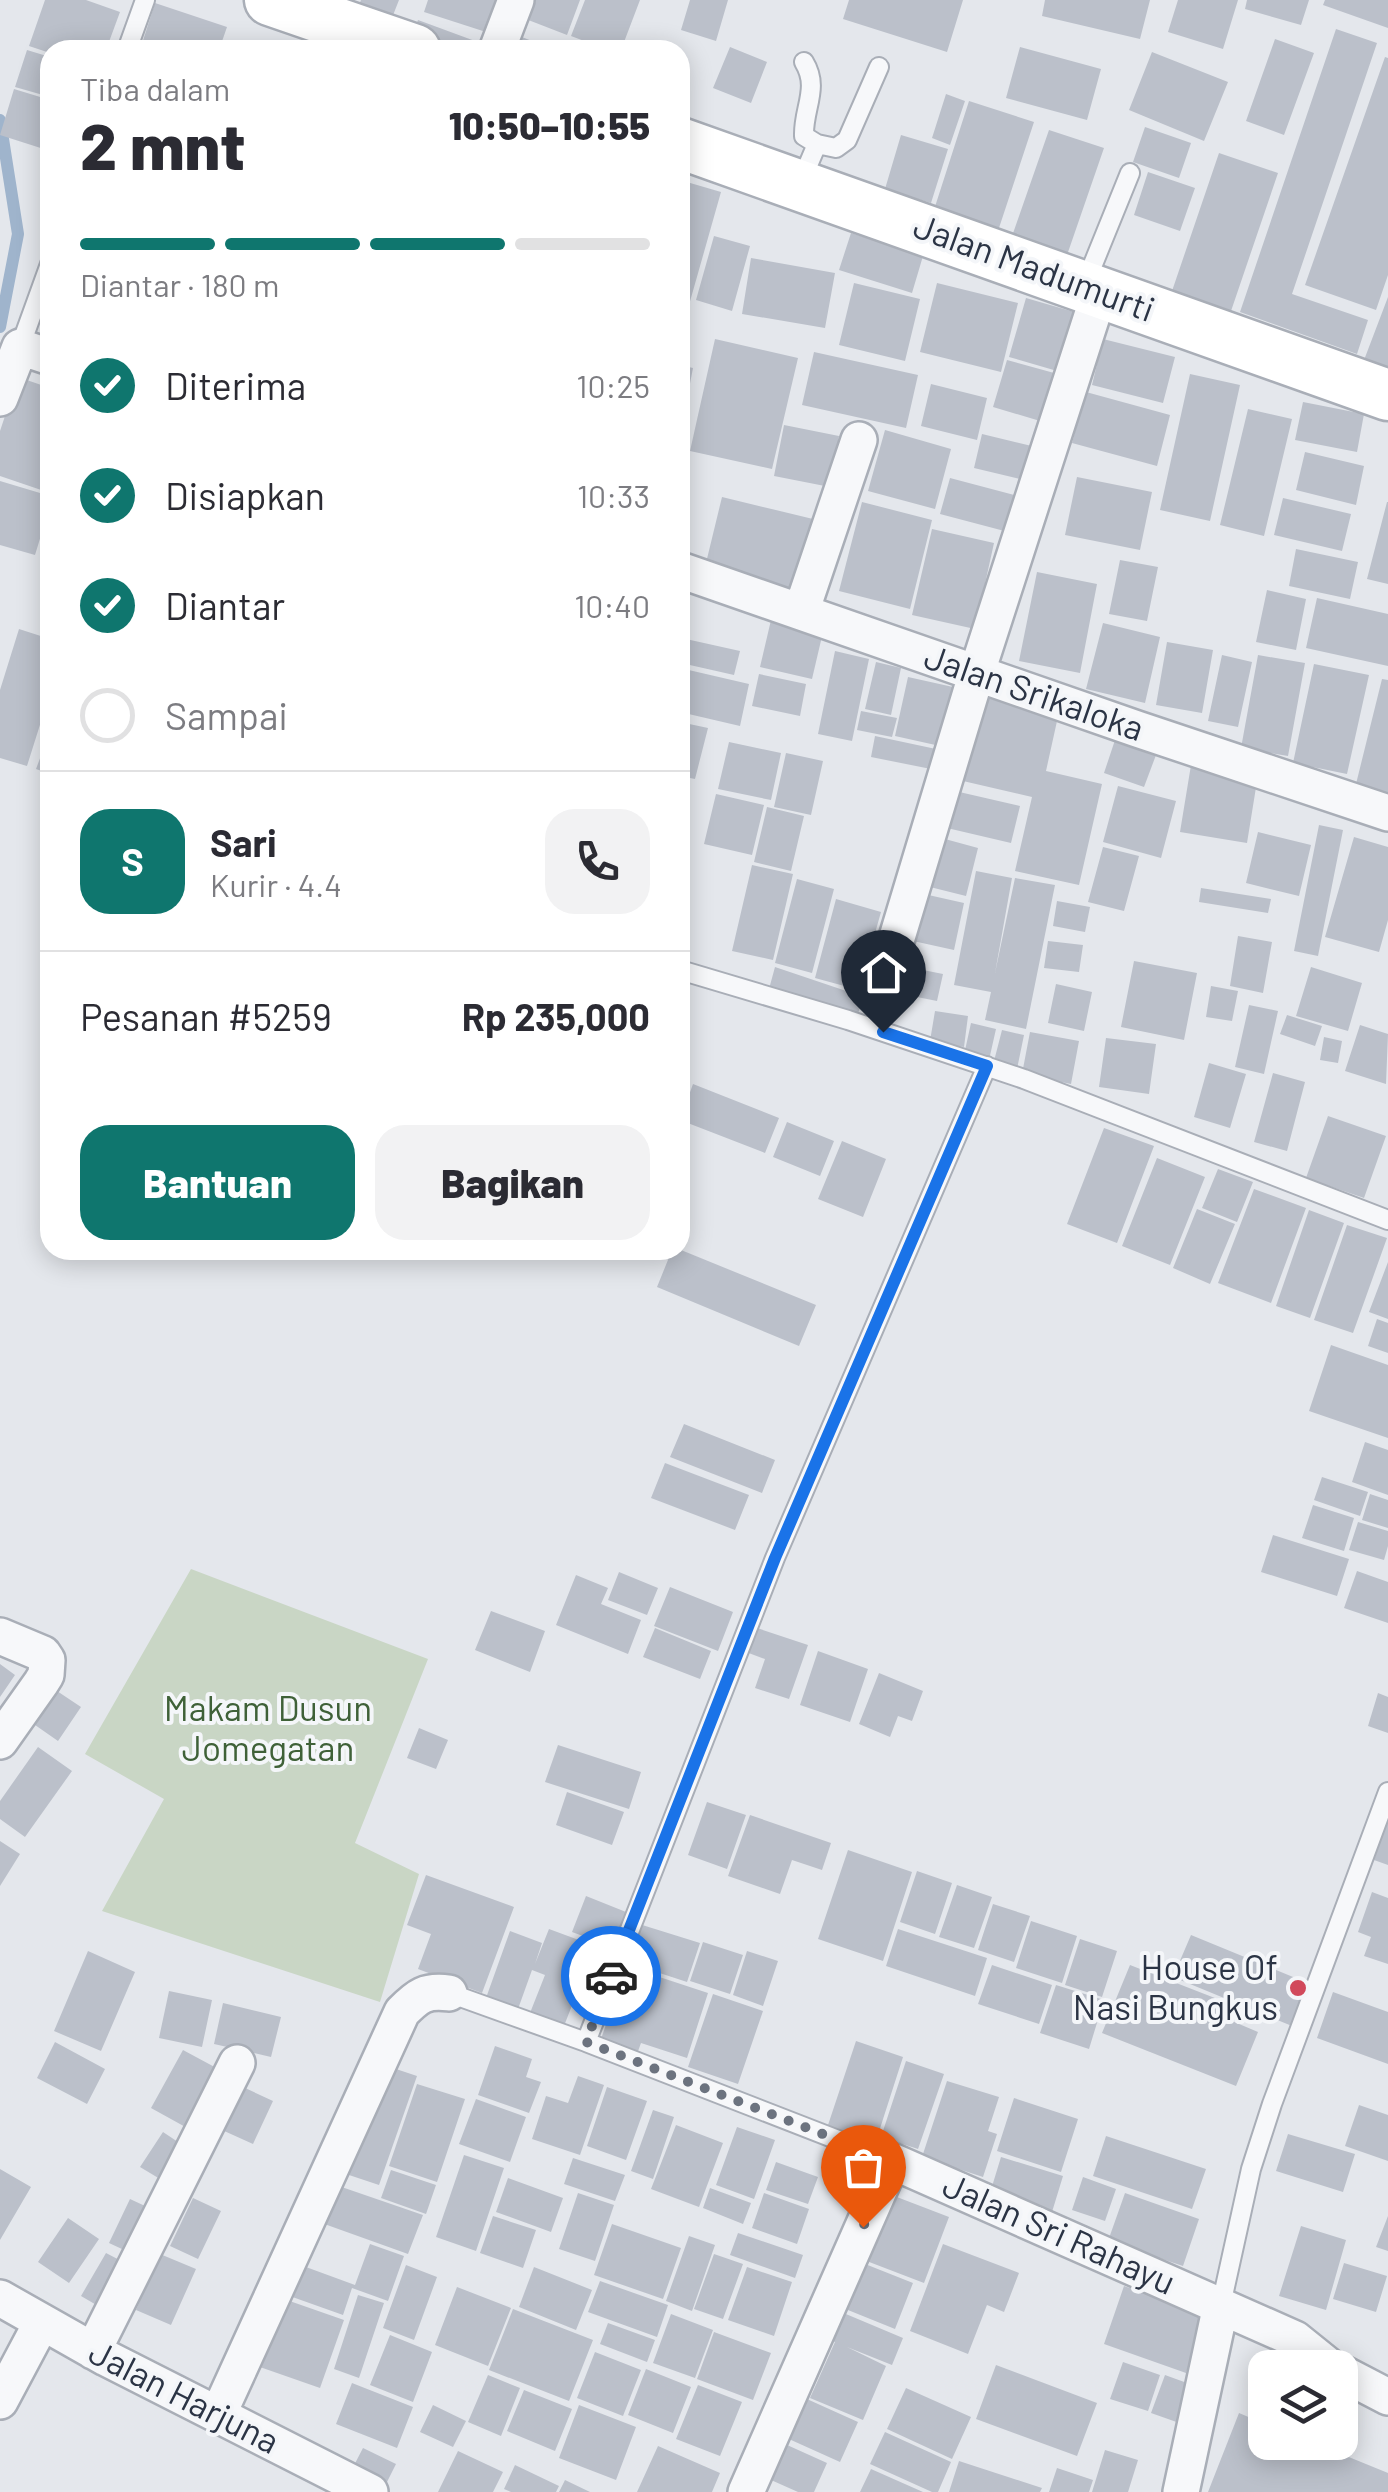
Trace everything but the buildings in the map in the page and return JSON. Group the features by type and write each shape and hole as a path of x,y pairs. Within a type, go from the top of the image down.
{"street":[{"path":"270,0 386,40"},
{"path":"500,40 516,0"},
{"name":"Jalan Madumurti","path":"690,144 808,164 1092,289 1388,394"},
{"path":"880,994 1092,289"},
{"path":"0,398 35,352"},
{"path":"801,612 859,440"},
{"name":"Jalan Srikaloka","path":"690,579 801,612 1137,730 1388,812"},
{"path":"0,1636 43,1654 47,1660 41,1683 0,1741"},
{"path":"218,2415 402,2012 432,1991 449,1992"},
{"path":"92,2351 237,2063"},
{"path":"746,2492 892,2161"},
{"name":"Jalan Sri Rahayu","path":"892,2161 1221,2305 1295,2339 1309,2350"},
{"name":"Jalan Harjuna","path":"0,2298 92,2351 370,2492"},
{"path":"1181,2492 1221,2305"},
{"path":"0,2400 42,2322"},
{"path":"1358,2382 1388,2398"}],"lane":[{"path":"131,40 145,0"},
{"path":"804,62 812,82 804,120 808,164 847,140 879,68"},
{"path":"1092,289 1130,173"},
{"path":"35,352 40,323"},
{"path":"690,973 987,1066 1388,1220"},
{"path":"586,2042 775,1558 987,1066"},
{"path":"1221,2305 1251,2169 1272,2104 1388,1792"},
{"path":"449,1992 892,2161"}],"green space":[{"name":"Makam Dusun Jomegatan","path":"191,1569 428,1659 355,1843 419,1874 380,2002 102,1911 164,1799 85,1754"}],"waterway":[{"path":"0,120 18,234 0,327"}],"way so far":[{"path":"611,1976 586,2042 892,2161 863,2227"}],"place":[{"name":"House Of Nasi Bungkus","path":"1298,1988"}],"route":[{"path":"611,1976 775,1558 987,1066 883,1032"}]}
